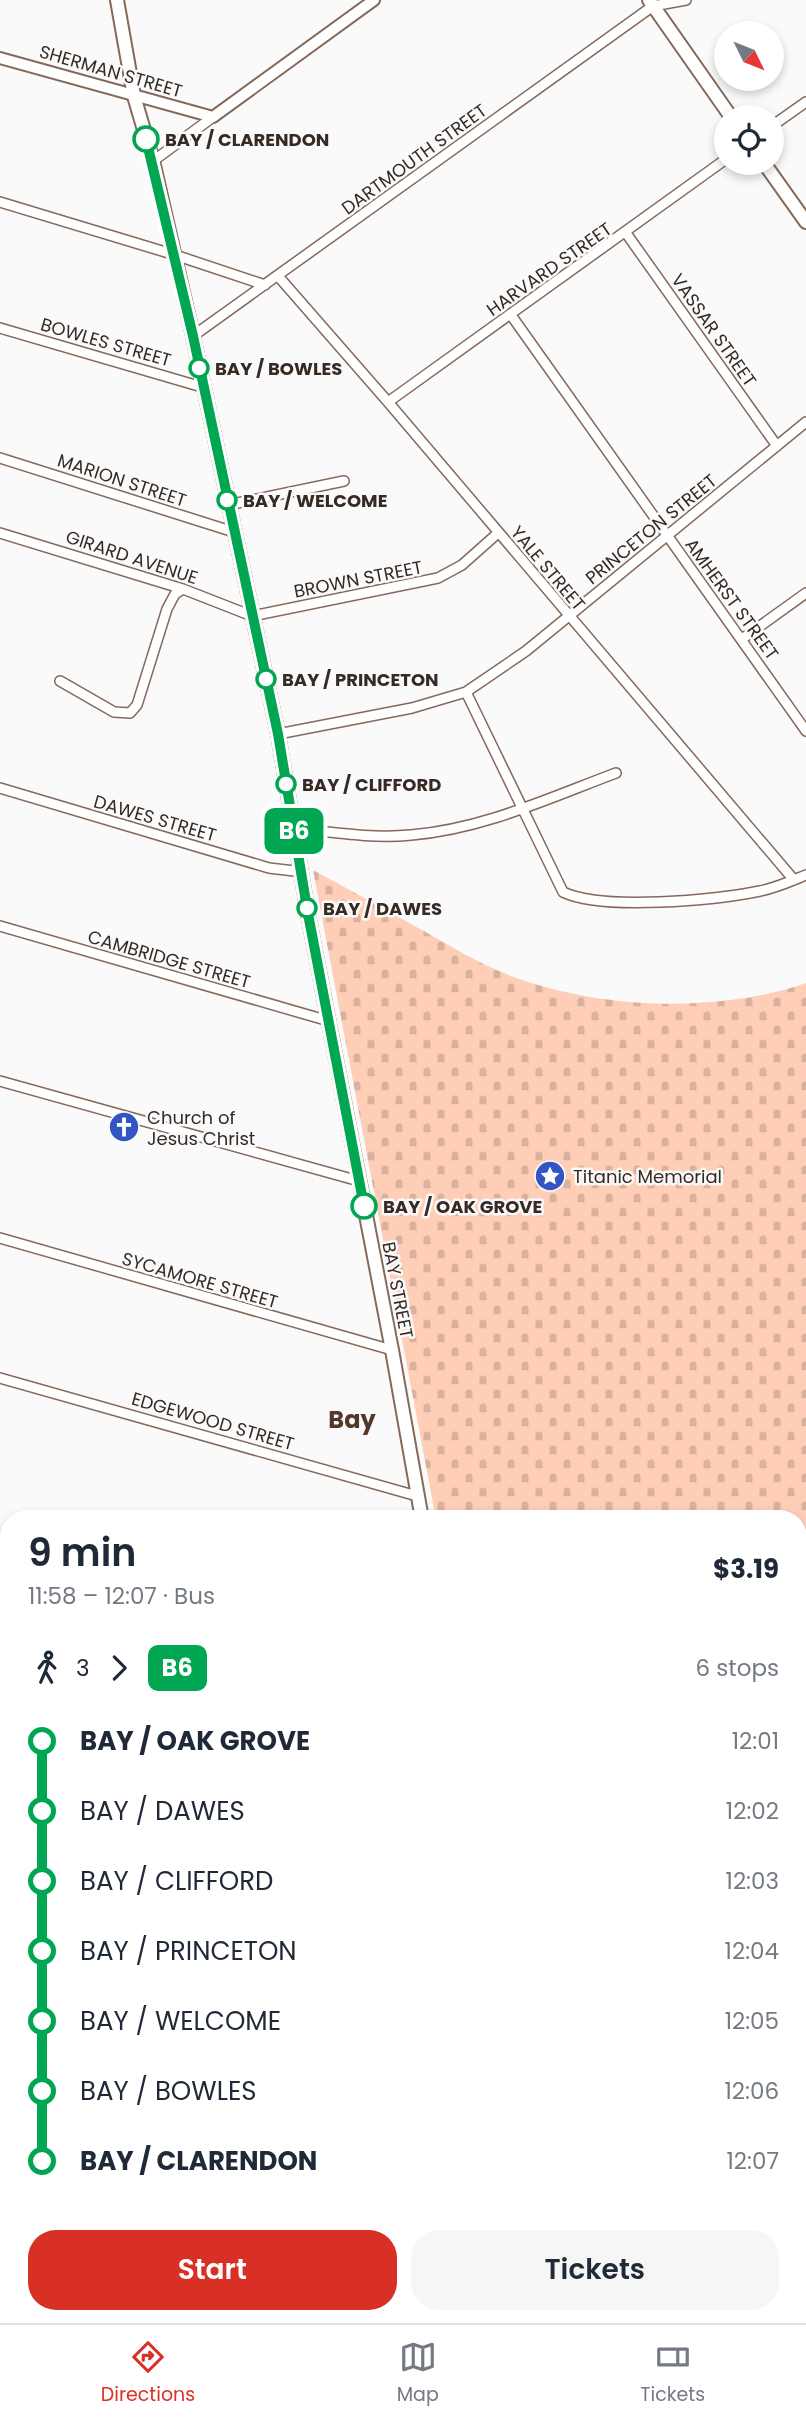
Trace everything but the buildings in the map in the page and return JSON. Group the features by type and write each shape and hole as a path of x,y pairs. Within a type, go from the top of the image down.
{"main road":[{"name":"BAY STREET","path":"121,2 134,96 153,161 172,254 193,336 278,734 308,914 420,1510"},
{"path":"653,2 724,105"},
{"path":"773,175 806,222"}],"street":[{"path":"153,161 374,0"},
{"path":"653,2 686,0"},
{"name":"DARTMOUTH STREET","path":"193,336 653,2"},
{"name":"SHERMAN STREET","path":"0,58 213,117"},
{"path":"784,118 806,102"},
{"name":"HARVARD STREET","path":"388,402 714,168"},
{"path":"0,202 265,285"},
{"name":"VASSAR STREET","path":"626,233 777,446"},
{"name":"YALE STREET","path":"278,276 794,880"},
{"name":"AMHERST STREET","path":"511,315 806,731"},
{"name":"BOWLES STREET","path":"0,328 202,387"},
{"name":"PRINCETON STREET","path":"278,734 412,708 466,692 526,651 806,422"},
{"name":"MARION STREET","path":"0,458 234,532"},
{"path":"228,505 344,481"},
{"name":"GIRARD AVENUE","path":"0,533 183,589 252,616"},
{"name":"BROWN STREET","path":"252,616 438,578 462,565 498,533"},
{"path":"60,681 114,712 130,713 137,705 167,608 175,593 183,589"},
{"path":"742,639 806,593"},
{"path":"466,692 563,892 575,898 617,902 715,898 763,891 806,875"},
{"path":"294,828 409,836 444,831 523,808 615,773"},
{"name":"DAWES STREET","path":"0,788 269,868 303,872"},
{"name":"CAMBRIDGE STREET","path":"0,926 329,1021"},
{"path":"0,1081 359,1181"},
{"name":"SYCAMORE STREET","path":"0,1238 392,1350"},
{"name":"EDGEWOOD STREET","path":"0,1378 417,1496"}],"green space":[{"path":"313,870 490,967 534,984 572,993 611,1000 692,1003 732,1000 806,983 806,1510 434,1510"}],"bus line":[{"name":"B6","path":"146,139 193,336 278,734 308,914 364,1206"}],"place":[{"name":"BAY / CLARENDON","path":"146,139"},
{"name":"BAY / BOWLES","path":"199,368"},
{"name":"BAY / WELCOME","path":"227,500"},
{"name":"BAY / PRINCETON","path":"266,679"},
{"name":"BAY / CLIFFORD","path":"286,784"},
{"name":"BAY / DAWES","path":"307,908"},
{"name":"Church of Jesus Christ","path":"124,1127"},
{"name":"Titanic Memorial","path":"550,1176"},
{"name":"BAY / OAK GROVE","path":"364,1206"}],"district":[{"name":"Bay","path":"352,1419"}]}
